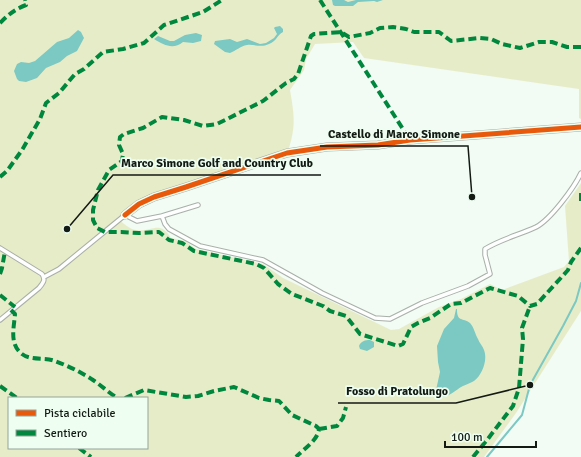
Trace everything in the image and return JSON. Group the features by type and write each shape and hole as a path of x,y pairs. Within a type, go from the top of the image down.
{"street":[{"path":"125,214 138,204 154,197 186,188 287,153 327,147 378,145 410,140 581,127"}],"lane":[{"path":"162,216 169,229 200,246 263,260 322,293 362,312 375,318 390,319 422,303 468,286 490,274 485,249 493,244 537,226 546,220 577,181 581,173"},
{"path":"44,277 59,270 125,214 132,219 137,220 162,216 198,205"},
{"path":"0,248 42,274 44,277 44,282 39,288 0,320"}],"green space":[{"path":"0,0 581,0 581,119 579,118 579,89 364,58 353,42 315,44 306,59 304,70 290,90 294,119 293,133 289,148 155,194 134,203 117,218 126,226 133,229 163,229 171,238 185,241 196,249 263,264 283,278 391,330 399,329 439,307 461,299 490,284 502,290 564,267 569,261 565,206 581,183 581,311 516,413 484,457 0,457"}],"water":[{"path":"332,0 344,0 348,2 356,0 383,0 377,2 358,2 353,6 335,6 333,5"},
{"path":"280,26 283,29 283,32 272,43 266,45 242,46 230,53 225,52 214,44 215,41 230,39 237,42 247,39 260,44 266,43 277,34 274,28"},
{"path":"78,30 84,38 77,51 67,56 60,62 46,68 37,78 26,82 19,81 17,79 14,71 17,64 21,62 29,63 35,61 57,42 69,38"},
{"path":"196,33 202,35 201,41 193,43 183,42 176,46 168,46 154,39 158,36 174,41 185,35"},
{"path":"456,309 459,318 467,321 473,326 484,350 485,363 480,375 474,381 463,386 450,395 441,397 436,390 440,372 437,346 444,329 454,318"},
{"path":"370,340 374,342 374,347 367,351 360,349 359,346 361,343"}],"waterway":[{"path":"487,457 522,415 530,385 576,301 581,283"}],"marked path":[{"path":"0,23 12,12 26,5 25,0"},
{"path":"0,177 7,171 22,150 40,119 46,103 59,93 75,74 84,69 103,52 123,49 144,43 164,25 203,12 222,0"},
{"path":"320,0 410,140"},
{"path":"581,47 567,47 552,42 539,42 520,48 502,44 491,39 479,38 451,41 439,32 414,32 393,27 380,28 370,33 349,37 341,32 314,34 311,36 298,74 294,79 286,83 263,101 217,124 203,126 184,120 162,117 143,128 124,134 120,137 119,145 123,154 122,161 109,170 98,190 93,210 93,220 97,228 105,232 159,232 169,240 182,243 194,251 256,264 264,268 278,284 292,294 323,306 330,311 346,316 360,334 398,346 403,344 411,327 430,318 451,304 461,303 490,288 518,296 530,306 537,304 568,270 571,262 581,248"},
{"path":"581,193 581,204"},
{"path":"0,274 5,251"},
{"path":"0,295 15,307"},
{"path":"473,457 513,406 519,388 523,339 522,328 530,306"},
{"path":"11,310 15,314 13,330 15,346 22,354 30,357 55,361 70,367 96,382 116,397"},
{"path":"0,386 16,397"},
{"path":"127,397 144,390 186,397 198,396 234,387 259,398 279,401 292,415 316,426 319,429 313,441 296,457"},
{"path":"319,429 337,426 343,418 346,407"},
{"path":"80,449 91,457"}],"cycle path":[{"path":"125,215 139,204 154,197 287,153 327,147 378,145 410,140 581,127"}],"place":[{"name":"Castello di Marco Simone","path":"472,197"},
{"name":"Marco Simone Golf and Country Club","path":"67,229"},
{"name":"Fosso di Pratolungo","path":"530,385"}]}
